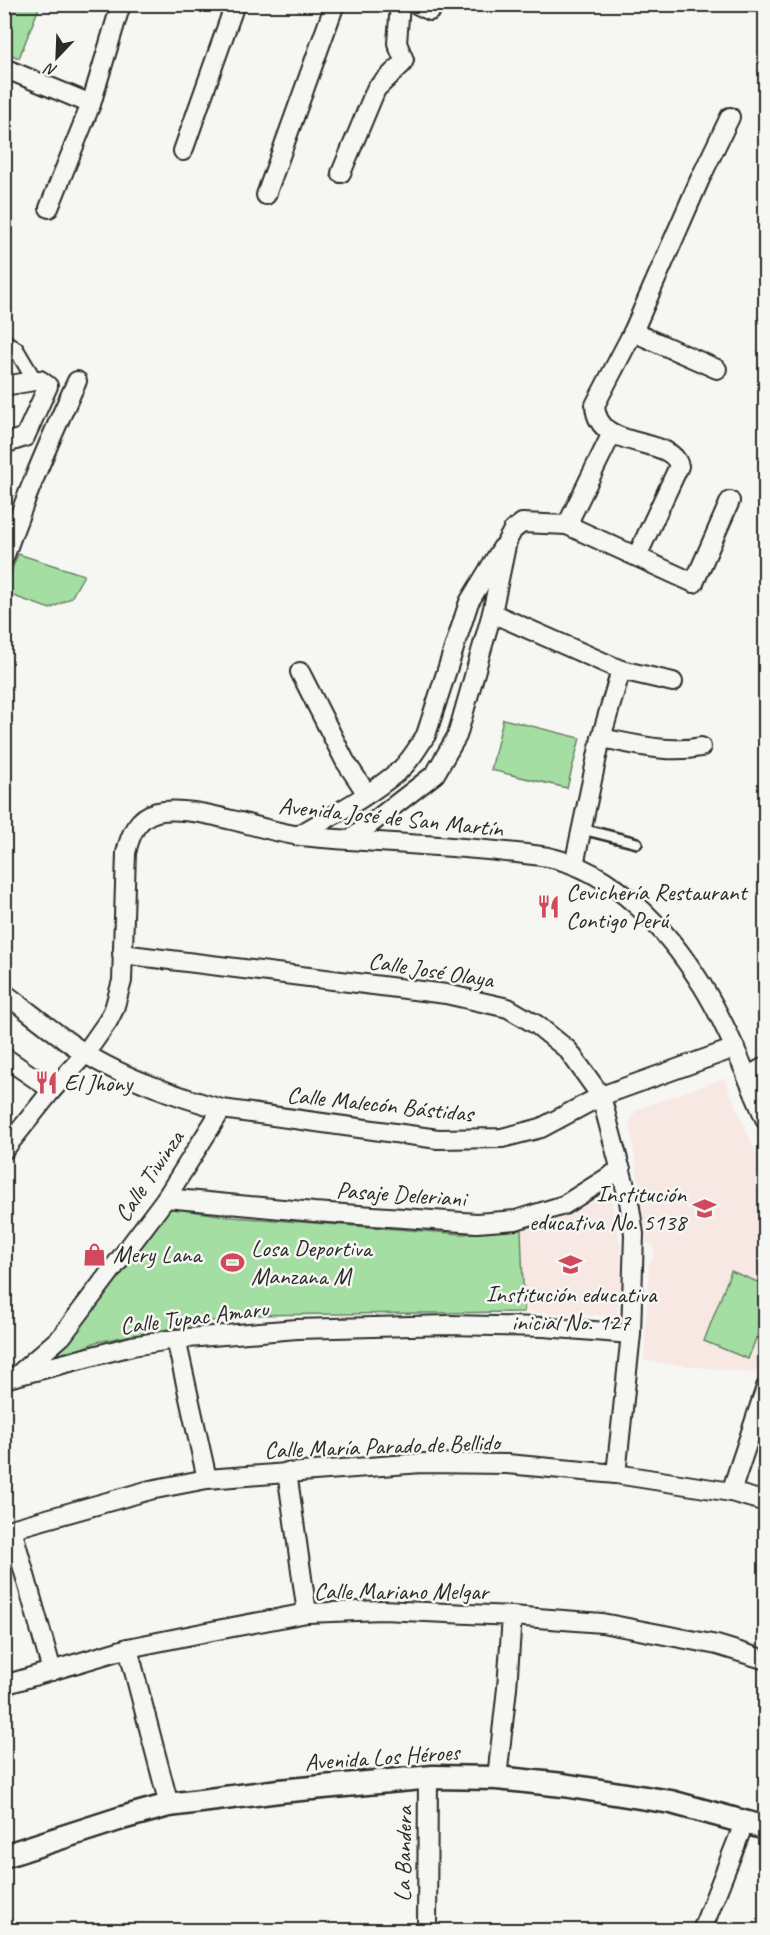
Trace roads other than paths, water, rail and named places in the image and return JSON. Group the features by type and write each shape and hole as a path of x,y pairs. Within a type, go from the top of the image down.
{"street":[{"path":"49,208 91,104 121,4"},
{"path":"183,151 235,4"},
{"path":"266,195 335,4"},
{"path":"341,173 376,89 398,69 404,60 397,43 400,4"},
{"path":"416,4 430,11 435,6"},
{"path":"4,68 91,104"},
{"path":"637,556 679,466 678,460 670,454 612,433 600,426 595,405 633,332 700,179 730,117"},
{"path":"633,332 717,369"},
{"path":"4,341 16,349 34,381"},
{"path":"4,386 40,380 48,386 25,437 4,444"},
{"path":"4,558 10,523 77,381"},
{"path":"567,525 612,433"},
{"path":"299,835 367,794 401,768 426,735 469,602 513,530 522,523 567,525 694,583 730,501"},
{"path":"351,839 435,774 457,736 492,613 507,541"},
{"path":"492,613 621,670 673,682"},
{"path":"574,865 602,738 621,670"},
{"path":"300,672 345,761 367,794"},
{"path":"602,738 650,747 684,750 700,747"},
{"name":"Avenida José de San Martín","path":"4,1150 85,1053 114,1009 122,981 126,853 130,838 142,819 159,812 182,810 299,835 531,855 564,861 590,872 622,893 657,926 702,985 735,1048 765,1121"},
{"name":"Calle José Olaya","path":"122,954 446,993 508,1008 537,1024 568,1050 602,1096 629,1201 634,1234 631,1334 616,1474"},
{"name":"Calle Malecón Bástidas","path":"4,993 85,1053 109,1067 222,1109 438,1139 473,1140 524,1134 541,1128 602,1096 735,1048"},
{"path":"4,1057 52,1090"},
{"path":"747,1077 765,1066"},
{"name":"Calle Tiwinza","path":"11,1377 62,1336 166,1198 222,1109"},
{"name":"Pasaje Deleriani","path":"166,1198 314,1212 477,1223 516,1220 564,1205 621,1169"},
{"name":"Calle Tupac Amaru","path":"11,1377 132,1346 176,1339 297,1329 449,1325 544,1327 631,1334"},
{"path":"176,1339 207,1479"},
{"path":"731,1492 765,1387"},
{"name":"Calle María Parado de Bellido","path":"8,1530 150,1490 207,1479 422,1463 507,1464 616,1474 731,1492 765,1502"},
{"path":"287,1472 307,1613"},
{"path":"8,1530 52,1671"},
{"name":"Calle Mariano Melgar","path":"4,1685 128,1648 307,1613 382,1610 602,1623 717,1645 765,1660"},
{"path":"497,1778 512,1616"},
{"path":"128,1648 170,1805"},
{"name":"Avenida Los Héroes","path":"4,1856 170,1805 279,1791 428,1777 497,1778 563,1785 671,1802 755,1825"},
{"name":"La Bandera","path":"427,1930 428,1777"},
{"path":"702,1930 755,1825"}],"lane":[{"path":"582,829 637,843"}],"place":[{"name":"Cevichería Restaurant Contigo Perú","path":"548,906"},
{"name":"El Jhony","path":"46,1083"},
{"name":"Institución educativa No. 5138","path":"704,1208"},
{"name":"Mery Lana","path":"95,1254"},
{"name":"Losa Deportiva Manzana M","path":"233,1262"},
{"name":"Institución educativa inicial No. 127","path":"571,1264"}]}
